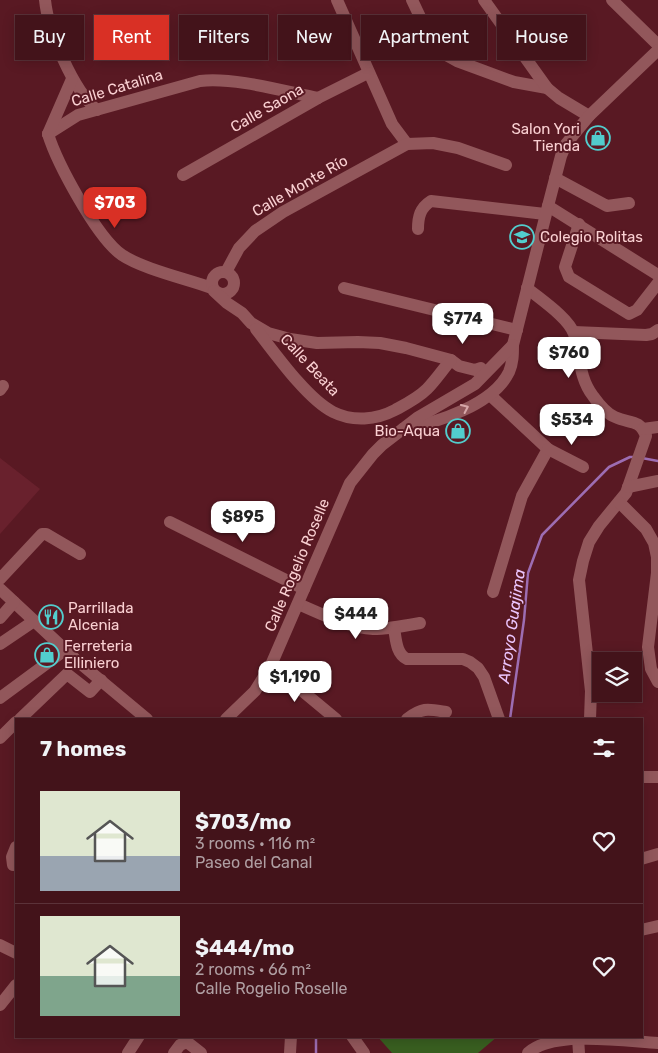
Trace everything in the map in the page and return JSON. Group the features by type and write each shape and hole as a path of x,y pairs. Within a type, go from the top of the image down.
{"street":[{"path":"46,0 47,17 72,78 96,110"},
{"path":"337,0 392,124 407,144"},
{"path":"412,0 439,51 457,61 514,82 547,88"},
{"path":"484,0 547,88 559,98 589,116"},
{"path":"612,0 658,45"},
{"name":"Calle Rogelio Roselle","path":"402,429 421,426 472,405 494,390 509,372 513,359 513,345 546,210 566,144 589,116 658,50"},
{"name":"Calle Saona","path":"183,175 318,98 368,73"},
{"path":"72,78 48,134 60,165 109,244 136,262 213,289 221,294 228,293 234,284"},
{"name":"Calle Catalina","path":"48,134 78,115 200,81 214,79 318,98"},
{"name":"Calle Monte Río","path":"226,272 239,248 255,231 283,212 407,144 433,143 458,148 506,165"},
{"path":"555,178 607,206 629,203"},
{"path":"418,229 418,218 424,206 431,201 546,210 579,224 658,275"},
{"path":"579,224 565,267 569,277 629,314 637,310 658,283"},
{"path":"242,314 236,301 232,277 226,272 219,272 213,277 213,289 251,323 268,333 316,343 380,343 452,360 459,366 484,371 494,390 548,449 583,467"},
{"path":"344,288 517,330"},
{"path":"527,288 567,323 574,332 583,381 594,397 614,417 637,423 643,429 646,436 628,487 620,502 599,526 589,542 579,580 591,691 590,718"},
{"name":"Calle Beata","path":"251,323 288,369 316,399 333,412 354,419 386,415 408,403 427,389 452,360"},
{"path":"574,332 646,335 658,330"},
{"name":"Calle Rogelio Roselle","path":"227,718 255,691 271,665 350,483 373,454 402,429 475,384 484,371 513,345"},
{"path":"643,429 658,427"},
{"path":"493,592 522,496 548,449"},
{"path":"628,487 658,481"},
{"path":"620,502 646,529 654,543 657,557 657,573 648,647 651,670 658,682"},
{"path":"170,522 304,589"},
{"path":"0,579 42,534 46,534 80,554"},
{"path":"0,589 86,668 146,718"},
{"path":"0,618 14,602"},
{"path":"298,604 347,623 371,629 394,628 420,623"},
{"path":"0,644 34,621"},
{"path":"394,628 398,652 402,657 407,659 463,659 478,668 484,677 499,718"},
{"path":"0,698 66,650"},
{"path":"271,665 335,718"},
{"path":"76,681 86,668"},
{"path":"21,718 67,674 90,692 101,680"},
{"path":"408,718 418,710 428,708 446,712"},
{"path":"0,738 15,723"},
{"path":"643,776 658,776"},
{"path":"13,866 12,857 15,850"},
{"path":"643,858 658,854"},
{"path":"643,930 658,926"},
{"path":"0,946 15,952"},
{"path":"0,1005 15,985"},
{"path":"128,1053 138,1038"},
{"path":"290,1053 291,1038"},
{"path":"353,1038 364,1053"},
{"path":"528,1053 546,1042 558,1038 658,1044"},
{"path":"578,1038 579,1053"},
{"path":"174,1053 180,1045 186,1042 201,1053"}],"shaded area":[{"path":"0,458 40,489 0,534"}],"green space":[{"path":"379,1038 496,1038 478,1053 392,1053"}],"waterway":[{"name":"Arroyo Guajima","path":"510,718 524,620 528,573 542,535 609,467 634,457"},
{"name":"Arroyo Guajima","path":"642,458 658,461"},
{"name":"Arroyo Guajima","path":"316,1038 316,1053"}],"place":[{"name":"Salon Yori Tienda","path":"598,138"},
{"name":"Colegio Rolitas","path":"522,237"},
{"name":"Bio-Aqua","path":"458,431"},
{"name":"Parrillada Alcenia","path":"51,617"},
{"name":"Ferreteria Elliniero","path":"47,655"}]}
